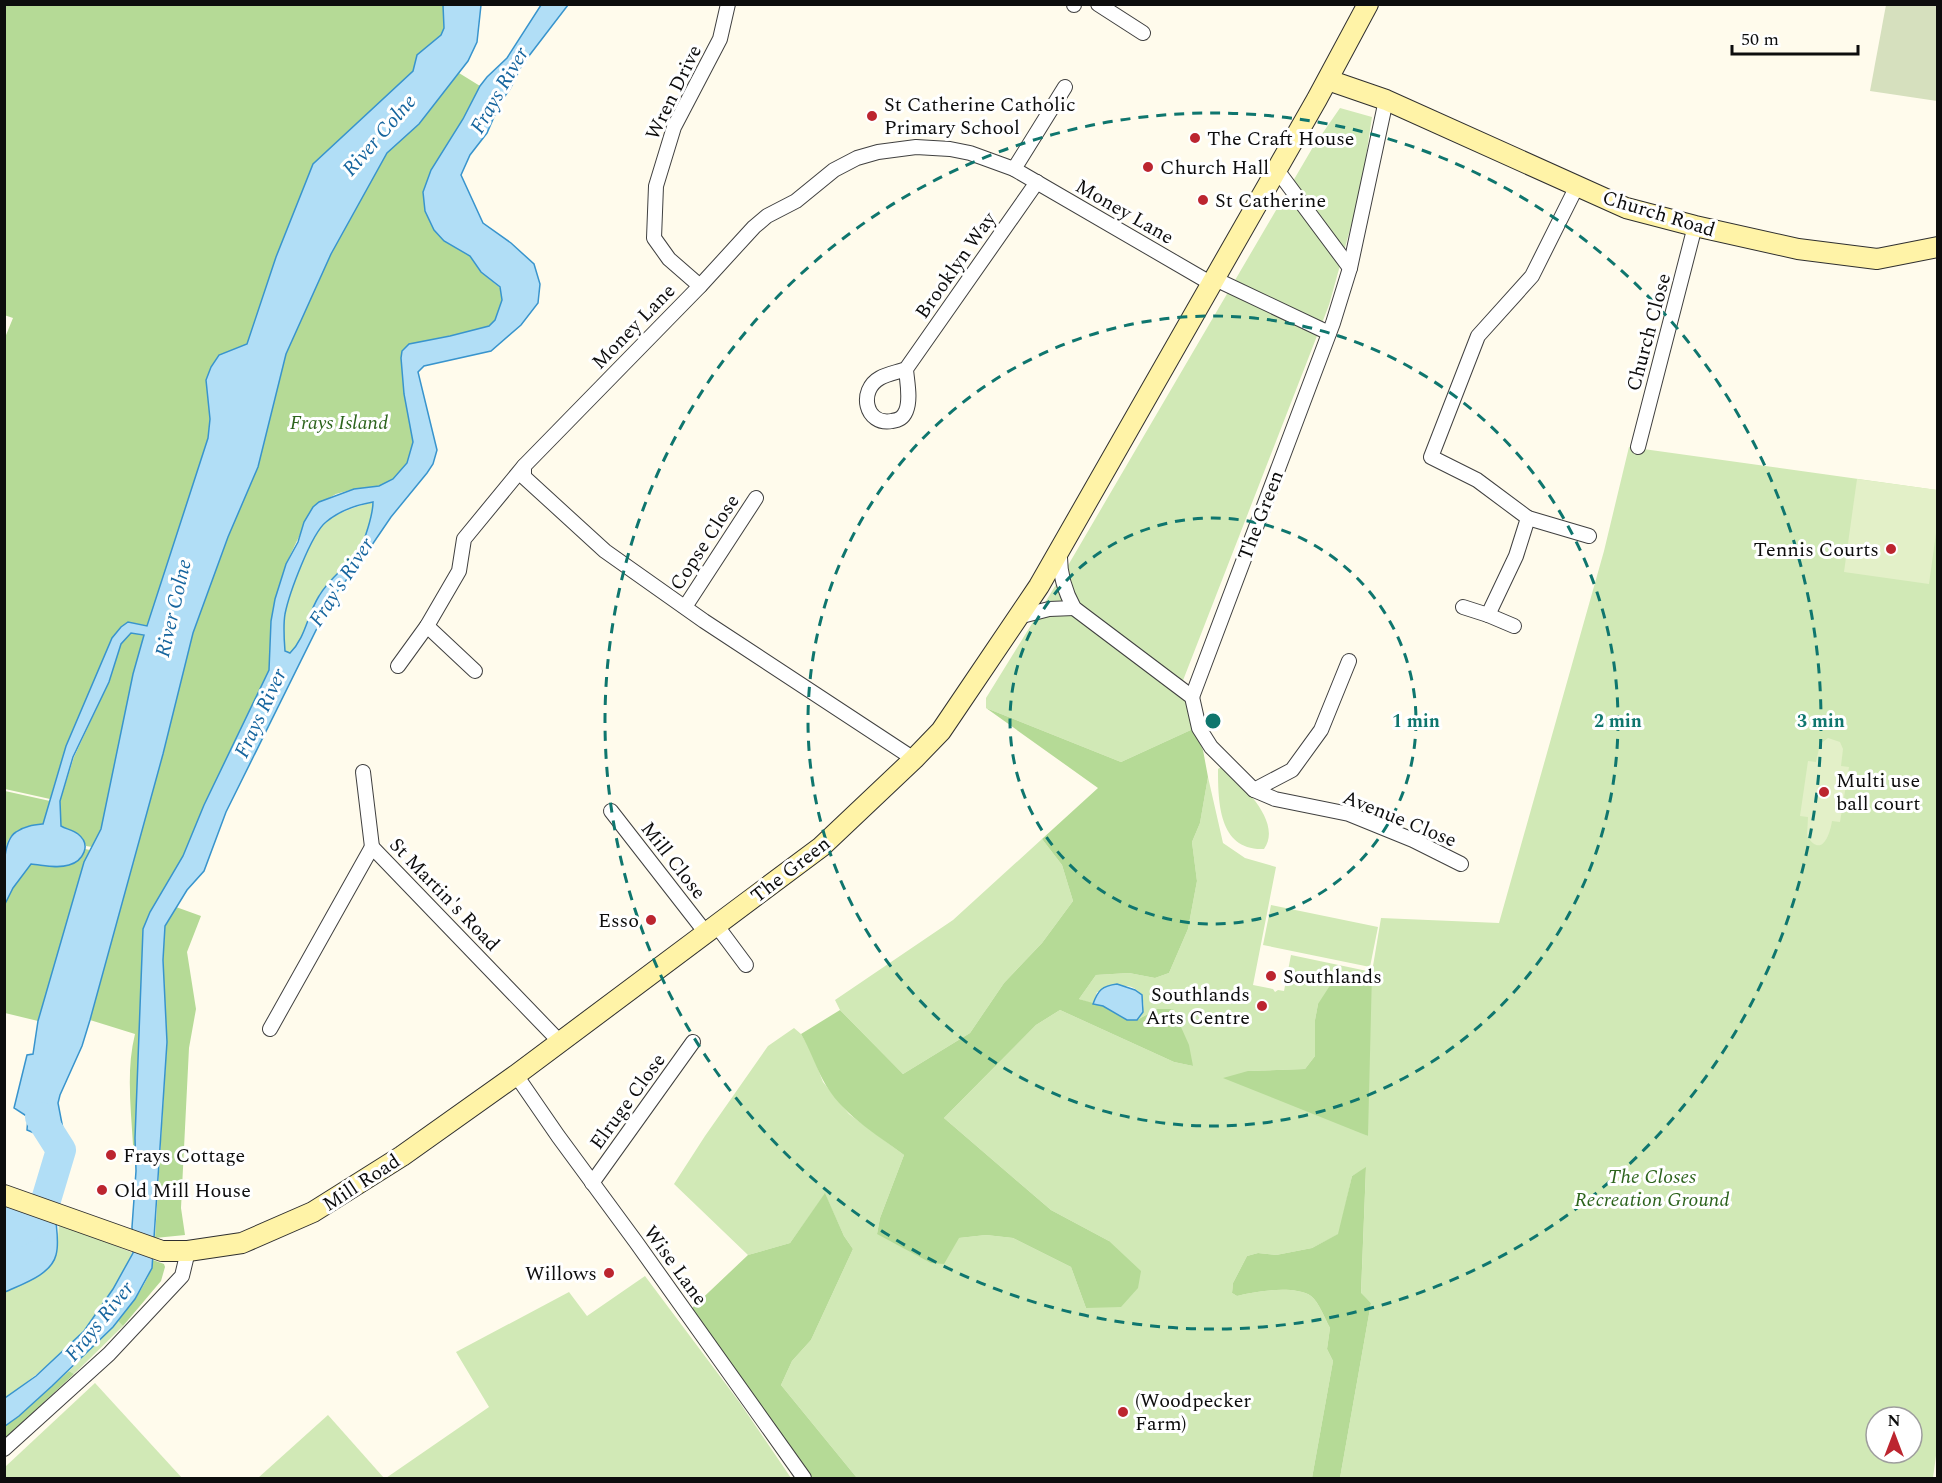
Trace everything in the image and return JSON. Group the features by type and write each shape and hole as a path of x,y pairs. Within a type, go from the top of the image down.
{"street":[{"name":"Wren Drive","path":"700,286 669,259 654,238 656,186 674,127 720,39 728,4"},
{"path":"1098,4 1143,33"},
{"name":"The Green","path":"516,1075 821,847 941,731 1018,617 1059,549 1214,282 1328,80 1368,4"},
{"name":"Church Road","path":"1328,80 1386,100 1626,208 1798,249 1877,259 1938,247"},
{"path":"1014,170 1065,87"},
{"name":"The Green","path":"1192,697 1329,333 1350,268 1386,100"},
{"name":"Money Lane","path":"398,666 427,626 459,571 464,539 524,466 700,286 754,227 767,216 796,201 834,170 857,158 901,148 933,147 970,153 1014,170 1037,182 1214,282"},
{"path":"1277,170 1350,268"},
{"name":"Brooklyn Way","path":"906,369 1037,182"},
{"path":"1576,186 1532,276 1478,336 1431,456 1477,480 1528,518 1589,536"},
{"name":"Church Close","path":"1638,447 1695,226"},
{"path":"1214,282 1329,333"},
{"path":"524,466 524,477 605,551 685,608 914,759"},
{"name":"Copse Close","path":"685,608 756,498"},
{"path":"1488,615 1516,556 1528,518"},
{"path":"1059,549 1059,563 1065,593 1074,608 1192,697 1199,728 1210,747 1254,790 1292,770 1298,762 1321,730 1349,661"},
{"path":"1463,607 1514,626"},
{"path":"1018,617 1049,609 1074,608"},
{"path":"427,626 475,671"},
{"path":"363,772 372,847"},
{"name":"Avenue Close","path":"1254,790 1275,799 1349,814 1413,840 1461,864"},
{"name":"Mill Close","path":"610,811 746,965"},
{"name":"St Martin's Road","path":"270,1029 372,847 560,1042"},
{"name":"Elruge Close","path":"592,1184 693,1042"},
{"name":"Wise Lane","path":"516,1075 804,1479"},
{"name":"Mill Road","path":"4,1195 162,1251 188,1251 242,1243 313,1212 402,1156 516,1075"},
{"path":"4,1449 109,1354 182,1276 188,1251"}],"green space":[{"path":"5,5 443,5 444,28 441,35 417,55 413,71 312,167 276,257 247,344 206,380 210,419 208,438 147,626 128,622 112,639 66,746 50,799 5,789 4,340 13,318 4,315"},
{"path":"1886,5 1937,5 1937,101 1870,91"},
{"name":"Frays Island","path":"459,73 480,86 463,119 431,170 423,192 425,211 434,230 444,241 470,256 481,272 500,288 502,300 495,320 489,326 409,344 404,394 413,442 407,463 393,479 379,486 336,494 313,507 286,564 271,621 269,670 204,805 183,856 150,912 143,929 136,1146 133,1145 130,1090 135,1034 90,1020 163,754 193,633 228,537 258,467 286,354 331,254 387,153 419,124"},
{"path":"1340,108 1372,117 1361,190 1329,305 1182,683 1193,729 1121,762 986,708 986,698 1070,562 1313,147"},
{"name":"The Closes Recreation Ground","path":"1629,447 1937,490 1938,1441 1933,1478 1340,1478 1371,1303 1361,1294 1366,1168 1352,1176 1339,1234 1312,1248 1276,1255 1258,1253 1247,1256 1233,1283 1232,1293 1237,1296 1254,1292 1285,1290 1311,1296 1317,1302 1330,1328 1327,1349 1333,1361 1312,1478 857,1478 781,1385 792,1361 811,1340 853,1249 844,1236 825,1194 790,1243 748,1255 674,1184 768,1046 794,1028 801,1034 811,1051 823,1082 849,1114 904,1155 880,1218 877,1234 959,1238 986,1235 1013,1238 1071,1267 1086,1308 1109,1241 1051,1210 944,1118 1036,1025 1060,1010 1174,1062 1193,1066 1157,1009 1137,1020 1143,1011 1143,1000 1138,991 1133,988 1123,986 1097,992 1093,1004 1079,999 1096,975 1129,973 1155,978 1169,973 1188,929 1197,881 1192,842 1200,823 1208,777 1223,843 1245,858 1276,867 1253,985 1273,989 1275,992 1284,991 1291,955 1372,972 1381,918 1499,923 1604,551","holes":["1318,1004 1368,1136 1248,1071 1305,1069 1315,1056 1315,1020"]},
{"name":"Tennis Courts","path":"1857,479 1937,490 1937,526 1929,584 1844,572"},
{"path":"373,502 368,527 359,550 319,595 291,653 285,651 284,623 287,605 301,565 314,539 331,518"},
{"path":"131,633 144,635 133,674 101,829 92,847 86,846 83,839 61,827 60,801 74,757 109,682 121,644"},
{"path":"986,708 1121,762 1193,729 1203,750 1208,777 1200,823 1192,842 1197,881 1188,929 1169,973 1155,978 1129,973 1096,975 1079,999 1103,1006 1127,1020 1137,1020 1157,1009 1173,1009 1189,1045 1193,1066 1174,1062 1060,1010 1036,1025 944,1118 1051,1210 1109,1241 1141,1271 1138,1288 1121,1307 1086,1308 1071,1267 1013,1238 986,1235 959,1238 944,1264 931,1263 877,1234 880,1218 904,1155 859,1122 839,1103 823,1080 801,1034 840,1010 903,1074 970,1033 1004,983 1042,943 1073,901 1062,865 1042,839 1098,788"},
{"name":"Multi use ball court","path":"1828,738 1840,742 1843,749 1841,766 1849,767 1840,822 1832,821 1827,838 1821,845 1817,845 1807,836 1808,817 1800,816 1808,761 1816,762 1820,744"},
{"path":"1221,767 1250,794 1264,816 1268,827 1268,838 1264,849 1249,848 1230,834 1224,822 1219,796 1218,769"},
{"path":"5,791 50,801 43,824 19,830 10,838 7,843 5,864"},
{"path":"1042,839 1062,865 1073,901 1042,943 1004,983 970,1033 903,1074 840,1010 835,1000 953,920"},
{"path":"85,849 90,850 84,862 38,1021 5,1013 4,904 16,883 31,864 50,866 82,857"},
{"path":"1271,905 1378,927 1370,967 1263,945"},
{"path":"176,907 201,916 187,952 196,1009 189,1048 181,1208 185,1235 155,1238 167,1042 163,960 165,925"},
{"path":"1372,972 1368,1136 1223,1078 1248,1071 1305,1069 1315,1056 1315,1020 1318,1004 1329,987 1337,978"},
{"path":"1366,1167 1361,1293 1371,1303 1340,1478 1312,1478 1333,1361 1327,1349 1330,1328 1317,1302 1311,1296 1295,1291 1275,1290 1237,1296 1232,1293 1233,1283 1247,1256 1258,1253 1276,1255 1312,1248 1338,1234 1352,1176"},
{"path":"825,1193 844,1236 853,1249 811,1340 792,1361 781,1385 857,1478 812,1478 691,1309 748,1255 790,1243"},
{"path":"59,1222 133,1253 111,1294 91,1322 56,1358 5,1398 5,1292 34,1278 57,1253"},
{"path":"153,1260 164,1264 161,1281 123,1326 118,1321 144,1284"},
{"path":"645,1276 740,1403 791,1478 386,1478 489,1407 456,1352 569,1292 587,1316"},
{"path":"118,1321 123,1326 74,1374 69,1371"},
{"path":"69,1371 74,1374 5,1439 5,1426"},
{"path":"95,1383 182,1478 5,1478 5,1467"},
{"path":"328,1415 384,1478 258,1478"}],"water":[{"path":"443,5 481,5 477,42 468,61 419,124 387,153 331,254 286,354 258,467 228,537 193,633 163,754 90,1020 82,1046 60,1095 58,1103 68,1155 54,1151 51,1140 27,1130 28,1117 14,1108 27,1055 33,1054 38,1021 84,862 101,829 133,674 144,635 131,633 121,644 109,682 73,757 60,801 61,826 82,838 85,848 82,856 74,863 64,866 31,864 13,888 5,904 4,865 7,845 11,837 19,830 43,824 66,746 112,638 128,622 147,626 208,438 210,419 206,380 219,355 247,344 276,257 313,164 413,71 417,55 441,35 444,28"},
{"path":"541,5 568,5 522,65 500,103 487,133 470,155 461,175 483,223 511,243 534,264 540,284 538,303 521,325 491,351 424,366 418,372 437,450 433,464 332,598 226,812 204,871 187,890 165,926 163,960 167,1042 152,1268 135,1299 113,1327 52,1386 5,1426 5,1398 36,1376 84,1331 113,1289 133,1253 132,1227 136,1171 135,1138 143,929 150,912 183,856 204,805 269,670 271,621 275,599 286,564 298,542 304,522 319,502 354,489 379,486 393,479 407,463 413,442 404,394 402,351 409,344 489,326 495,320 502,300 500,287 481,272 470,256 444,241 434,230 425,211 423,192 431,170 463,119 480,86 507,58","holes":["373,502 361,547 323,590 295,647 290,653 285,651 284,623 287,605 301,565 320,529 336,515 354,507"]},
{"path":"1117,984 1142,995 1143,1012 1137,1020 1127,1020 1103,1006 1093,1004 1101,990"},
{"path":"4,1202 56,1222 58,1243 56,1255 48,1268 35,1278 5,1292"}],"waterway":[{"name":"River Colne","path":"4,1239 40,1220 61,1150 40,1117"}],"place":[{"name":"St Catherine Catholic Primary School","path":"872,116"},
{"name":"The Craft House","path":"1195,138"},
{"name":"Church Hall","path":"1148,167"},
{"name":"St Catherine","path":"1203,200"},
{"name":"Tennis Courts","path":"1891,549"},
{"name":"Multi use ball court","path":"1824,792"},
{"name":"Esso","path":"651,920"},
{"name":"Southlands","path":"1271,976"},
{"name":"Southlands Arts Centre","path":"1262,1006"},
{"name":"Frays Cottage","path":"111,1155"},
{"name":"Old Mill House","path":"102,1190"},
{"name":"Willows","path":"609,1273"},
{"name":"(Woodpecker Farm)","path":"1123,1412"}],"water label":[{"name":"Frays River","path":"499,90"},
{"name":"Fray's River","path":"341,582"},
{"name":"Frays River","path":"260,713"},
{"name":"Frays River","path":"99,1321"}]}
